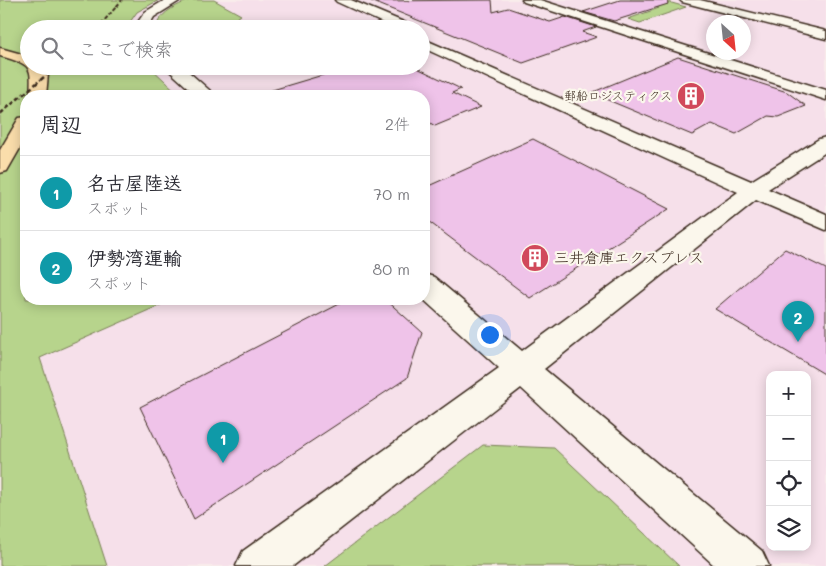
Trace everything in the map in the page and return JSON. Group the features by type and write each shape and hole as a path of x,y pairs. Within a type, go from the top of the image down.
{"highway":[{"path":"0,52 20,58"},
{"path":"39,90 40,75"},
{"path":"0,167 20,132"}],"lane":[{"path":"145,20 154,11 175,0"},
{"path":"327,0 371,20"},
{"path":"341,0 387,20"},
{"path":"528,0 826,96"},
{"path":"545,0 706,49"},
{"path":"686,0 826,35"},
{"path":"430,39 758,186 826,223"},
{"path":"430,46 758,186 826,209"},
{"path":"745,60 826,85"},
{"path":"182,75 200,90"},
{"path":"258,566 522,369 758,186 826,143"},
{"path":"430,289 747,566"}],"shaded area":[{"path":"0,0 826,0 826,566 0,566"}],"green space":[{"path":"0,0 159,0 137,12 131,20 20,20 20,75 159,75 175,90 20,90 20,305 160,305 40,358 107,566 0,566"},
{"path":"190,0 214,0 241,15 234,20 159,20 174,7"},
{"path":"630,0 661,0 686,7 640,23 628,19 659,8"},
{"path":"483,445 554,448 679,566 325,566"}],"building":[{"path":"492,0 493,12 508,8 550,22 565,17 596,27 582,32 597,37 523,63 430,25 430,20 418,20 371,1"},
{"path":"620,0 667,0 668,4 614,21 583,12"},
{"name":"郵船ロジスティクス","path":"678,57 787,92 806,106 778,117 768,116 736,134 712,124 692,135 591,93"},
{"path":"430,74 461,89 452,93 481,107 435,126 430,123 430,90 272,90 323,75"},
{"name":"三井倉庫エクスプレス","path":"533,139 669,209 530,298 430,223 430,185"},
{"path":"785,249 826,269 826,375 715,309"},
{"path":"337,305 392,305 422,332 407,378 194,519 140,407"}],"railway":[{"path":"105,20 122,0"},
{"path":"28,90 46,75"},
{"path":"0,114 20,97"}],"place":[{"name":"郵船ロジスティクス","path":"691,96"},
{"name":"三井倉庫エクスプレス","path":"535,258"},
{"name":"伊勢湾運輸","path":"798,342"},
{"name":"名古屋陸送","path":"223,463"}]}
